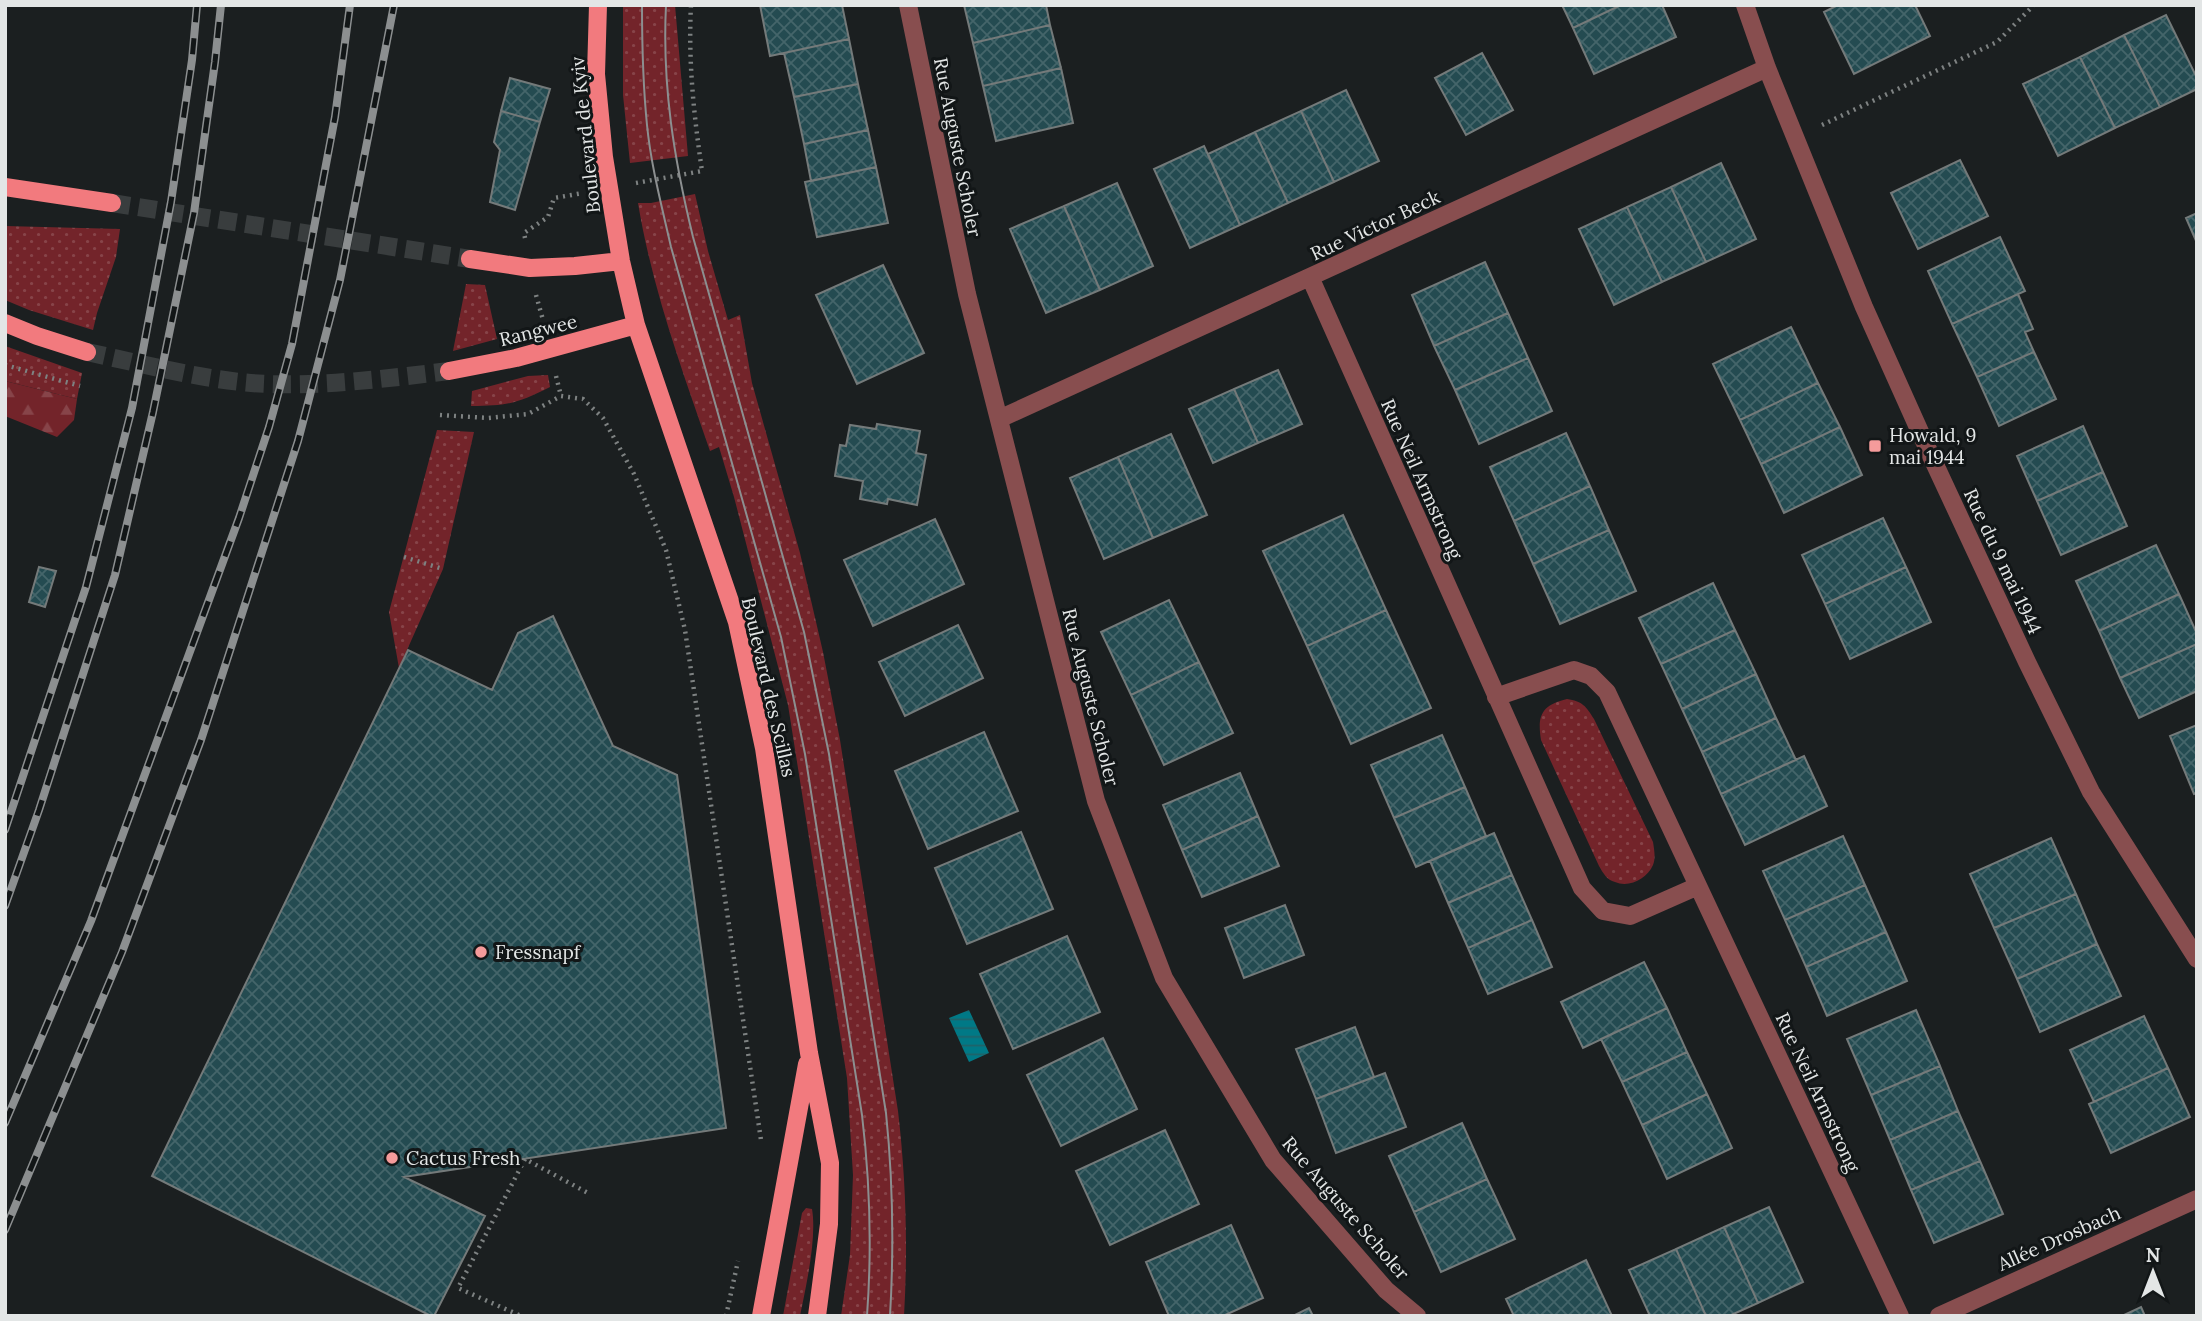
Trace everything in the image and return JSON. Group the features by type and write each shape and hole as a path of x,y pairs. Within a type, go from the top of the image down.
{"main road":[{"name":"Boulevard de Kyiv","path":"598,5 596,74 604,157 621,261"},
{"path":"5,187 112,203"},
{"path":"470,258 530,268 575,267 621,261"},
{"name":"Boulevard des Scillas","path":"621,261 636,325 737,622 765,748 809,1053 830,1163 829,1224 817,1316"},
{"path":"5,323 87,352"},
{"name":"Rangwee","path":"449,371 516,358 636,325"},
{"name":"Boulevard des Scillas","path":"761,1316 809,1053"}],"street":[{"name":"Rue Auguste Scholer","path":"908,5 967,293 1096,801 1164,978 1273,1160 1386,1290 1417,1316"},
{"name":"Rue du 9 mai 1944","path":"1745,5 1767,68 1870,320 2027,662 2091,792 2197,959"},
{"name":"Rue Victor Beck","path":"999,419 1767,68"},
{"name":"Rue Neil Armstrong","path":"1310,277 1582,888 1604,911 1630,916 1698,886"},
{"name":"Rue Neil Armstrong","path":"1496,697 1574,670 1591,676 1607,692 1900,1316"},
{"name":"Allée Drosbach","path":"1939,1316 2197,1199"}],"path":[{"path":"632,184 702,171 693,110 689,48 691,5"},
{"path":"1796,138 1997,42 2034,5"},
{"path":"524,233 548,217 554,198 563,197"},
{"path":"5,365 80,386"},
{"path":"440,415 488,418 528,414 561,396 583,399 603,418 634,474 666,550 685,630 763,1149"},
{"path":"404,557 443,569"},
{"path":"519,1315 458,1288 525,1159 588,1192"}],"green space":[{"path":"623,5 675,5 688,156 630,163 623,95"},
{"path":"695,194 728,320 740,315 752,383 800,553 840,740 898,1111 905,1213 904,1316 841,1316 850,1255 853,1175 847,1078 788,705 734,497 719,447 710,451 679,359 651,266 638,203"},
{"path":"5,226 120,229 116,257 93,330 5,300"},
{"path":"466,284 485,285 497,339 453,351"},
{"path":"5,346 82,373 77,399 5,381"},
{"path":"548,375 550,387 529,397 504,404 471,406 472,391 528,376"},
{"path":"5,381 77,399 74,420 57,437 5,416"},
{"path":"437,430 474,432 443,569 399,668 389,612"},
{"path":"1567,699 1583,705 1594,719 1653,842 1653,865 1646,874 1632,883 1620,884 1604,874 1541,740 1540,724 1543,712 1552,704"},
{"path":"806,1208 812,1209 813,1234 800,1316 783,1316 802,1213"}],"water":[{"path":"969,1010 989,1053 969,1062 949,1018"}],"building":[{"path":"760,5 842,5 849,39 770,56"},
{"path":"964,5 1046,5 1050,25 973,43"},
{"path":"1562,5 1621,5 1573,28"},
{"path":"1621,5 1662,5 1676,37 1594,74 1573,28"},
{"path":"1838,5 1915,5 1930,36 1854,74 1824,12"},
{"path":"2166,15 2197,78 2197,89 2160,107 2124,35"},
{"path":"1050,25 1061,68 983,86 973,43"},
{"path":"2124,35 2160,107 2115,128 2080,57"},
{"path":"849,39 858,84 794,97 784,53"},
{"path":"1482,53 1513,110 1466,135 1435,78"},
{"path":"2080,57 2115,128 2058,156 2023,84"},
{"path":"1061,68 1073,123 996,141 983,86"},
{"path":"510,78 550,89 540,122 501,111"},
{"path":"858,84 868,130 804,144 794,97"},
{"path":"1346,90 1379,161 1334,182 1301,111"},
{"path":"501,111 540,122 515,210 490,202 500,150 494,142"},
{"path":"1301,111 1334,182 1288,203 1255,132"},
{"path":"868,130 876,167 811,181 804,144"},
{"path":"1255,132 1288,203 1240,225 1208,154"},
{"path":"1204,146 1240,225 1190,248 1154,169"},
{"path":"1960,160 1988,216 1918,249 1891,193"},
{"path":"1721,163 1756,239 1706,262 1671,187"},
{"path":"876,167 888,223 817,237 805,182"},
{"path":"1117,183 1153,266 1100,290 1064,206"},
{"path":"1671,187 1706,262 1662,282 1627,207"},
{"path":"1064,206 1100,290 1046,313 1010,229"},
{"path":"1627,207 1662,282 1614,305 1579,229"},
{"path":"2197,213 2197,243 2186,218"},
{"path":"2000,237 2025,291 1952,324 1928,271"},
{"path":"1485,262 1508,313 1434,346 1412,295"},
{"path":"883,265 924,353 857,384 816,295"},
{"path":"2018,294 2033,329 2025,332 2034,352 1977,377 1952,324"},
{"path":"1508,313 1528,358 1455,390 1434,346"},
{"path":"1791,327 1818,383 1740,420 1713,364"},
{"path":"2034,352 2056,399 1999,426 1977,377"},
{"path":"1528,358 1552,411 1479,444 1455,390"},
{"path":"1278,370 1302,424 1258,443 1234,389"},
{"path":"1818,383 1840,427 1761,464 1740,420"},
{"path":"1234,389 1258,443 1213,463 1189,409"},
{"path":"877,424 920,431 916,453 926,455 917,505 888,499 887,504 860,499 863,481 835,476 840,445 846,446 850,425 876,429"},
{"path":"2083,426 2103,472 2037,501 2017,456"},
{"path":"1840,427 1862,475 1784,513 1761,464"},
{"path":"1566,433 1590,486 1514,521 1490,467"},
{"path":"1171,434 1207,515 1153,538 1118,457"},
{"path":"1118,457 1153,538 1104,559 1070,478"},
{"path":"2103,472 2127,526 2061,555 2037,501"},
{"path":"1590,486 1609,530 1533,564 1514,521"},
{"path":"1343,515 1386,610 1307,646 1263,551"},
{"path":"1883,518 1906,567 1825,604 1802,555"},
{"path":"935,519 964,584 873,626 844,560"},
{"path":"1609,530 1636,591 1560,624 1533,564"},
{"path":"2156,545 2179,594 2099,631 2076,581"},
{"path":"39,567 56,571 45,607 29,602"},
{"path":"1906,567 1931,622 1850,659 1825,604"},
{"path":"1713,583 1735,630 1661,664 1639,618"},
{"path":"2179,594 2197,634 2197,644 2120,678 2099,631"},
{"path":"1169,600 1199,662 1131,695 1101,632"},
{"path":"1386,610 1431,708 1351,744 1307,646"},
{"name":"Fressnapf","path":"553,616 613,746 677,775 726,1128 404,1177 485,1216 434,1316 431,1316 152,1176 408,650 492,690 518,633"},
{"path":"958,625 983,678 905,716 879,662"},
{"path":"1735,630 1756,674 1682,709 1661,664"},
{"path":"2197,644 2197,691 2139,718 2120,678"},
{"path":"1199,662 1233,733 1164,765 1131,695"},
{"path":"1756,674 1776,718 1702,752 1682,709"},
{"path":"1776,718 1796,760 1721,794 1702,752"},
{"path":"2197,725 2197,793 2194,794 2170,736"},
{"path":"984,732 1018,811 928,849 895,771"},
{"path":"1442,735 1465,787 1394,818 1371,765"},
{"path":"1804,756 1827,806 1745,845 1721,794"},
{"path":"1240,773 1258,816 1182,850 1163,805"},
{"path":"1465,787 1486,836 1416,867 1394,818"},
{"path":"1258,816 1279,866 1202,897 1182,850"},
{"path":"1021,832 1053,909 967,944 935,868"},
{"path":"1494,833 1512,875 1448,903 1430,861"},
{"path":"1843,836 1865,885 1785,920 1763,871"},
{"path":"2051,838 2076,894 1994,928 1970,874"},
{"path":"1512,875 1532,920 1468,948 1448,903"},
{"path":"1865,885 1886,932 1806,967 1785,920"},
{"path":"2076,894 2097,944 2017,979 1994,928"},
{"path":"1285,905 1304,955 1244,978 1225,928"},
{"path":"1532,920 1552,967 1488,994 1468,948"},
{"path":"1886,932 1907,981 1827,1016 1806,967"},
{"path":"1067,936 1100,1012 1013,1049 980,974"},
{"path":"2097,944 2121,996 2040,1032 2017,979"},
{"path":"1644,962 1667,1008 1583,1048 1561,1002"},
{"path":"1667,1008 1687,1052 1622,1082 1601,1039"},
{"path":"1916,1010 1940,1066 1871,1095 1847,1039"},
{"path":"2144,1016 2168,1068 2094,1102 2070,1050"},
{"path":"1355,1027 1374,1077 1316,1099 1296,1049"},
{"path":"1103,1038 1137,1109 1061,1146 1027,1075"},
{"path":"1687,1052 1707,1094 1642,1125 1622,1082"},
{"path":"1940,1066 1958,1111 1890,1140 1871,1095"},
{"path":"2168,1068 2190,1117 2111,1153 2089,1104"},
{"path":"1385,1073 1406,1127 1336,1153 1316,1099"},
{"path":"1707,1094 1732,1148 1667,1179 1642,1125"},
{"path":"1958,1111 1980,1161 1911,1190 1890,1140"},
{"path":"1462,1123 1487,1179 1414,1212 1389,1156"},
{"path":"1165,1130 1199,1204 1110,1245 1076,1171"},
{"path":"1980,1161 2003,1214 1934,1243 1911,1190"},
{"path":"1487,1179 1515,1239 1441,1272 1414,1212"},
{"path":"1769,1207 1803,1282 1758,1303 1724,1227"},
{"path":"1231,1225 1263,1298 1223,1316 1169,1316 1146,1262"},
{"path":"1724,1227 1758,1303 1729,1316 1706,1316 1676,1249"},
{"path":"1676,1249 1706,1316 1650,1316 1629,1270"},
{"path":"1586,1260 1612,1316 1514,1316 1506,1299"},
{"path":"2141,1307 2145,1316 2122,1316"},
{"path":"1309,1308 1313,1316 1293,1316"}],"tunnel":[{"path":"112,203 470,259"},
{"path":"87,352 201,376 265,384 344,382 449,371"}],"tram line":[{"path":"642,5 646,110 657,186 671,247 781,637 805,754 862,1115 869,1215 867,1316"},
{"path":"666,5 668,93 686,208 804,632 829,754 886,1113 892,1214 890,1316"}],"railway":[{"path":"5,830 86,587 132,408 171,202 192,60 197,5"},
{"path":"5,906 115,575 153,412 194,213 221,5"},
{"path":"5,1123 91,921 239,518 269,427 292,344 335,117 350,5"},
{"path":"5,1230 122,952 201,740 298,441 340,280 394,5"}],"place":[{"name":"Howald, 9 mai 1944","path":"1875,446"},
{"name":"Fressnapf","path":"481,952"},
{"name":"Cactus Fresh","path":"392,1158"}]}
